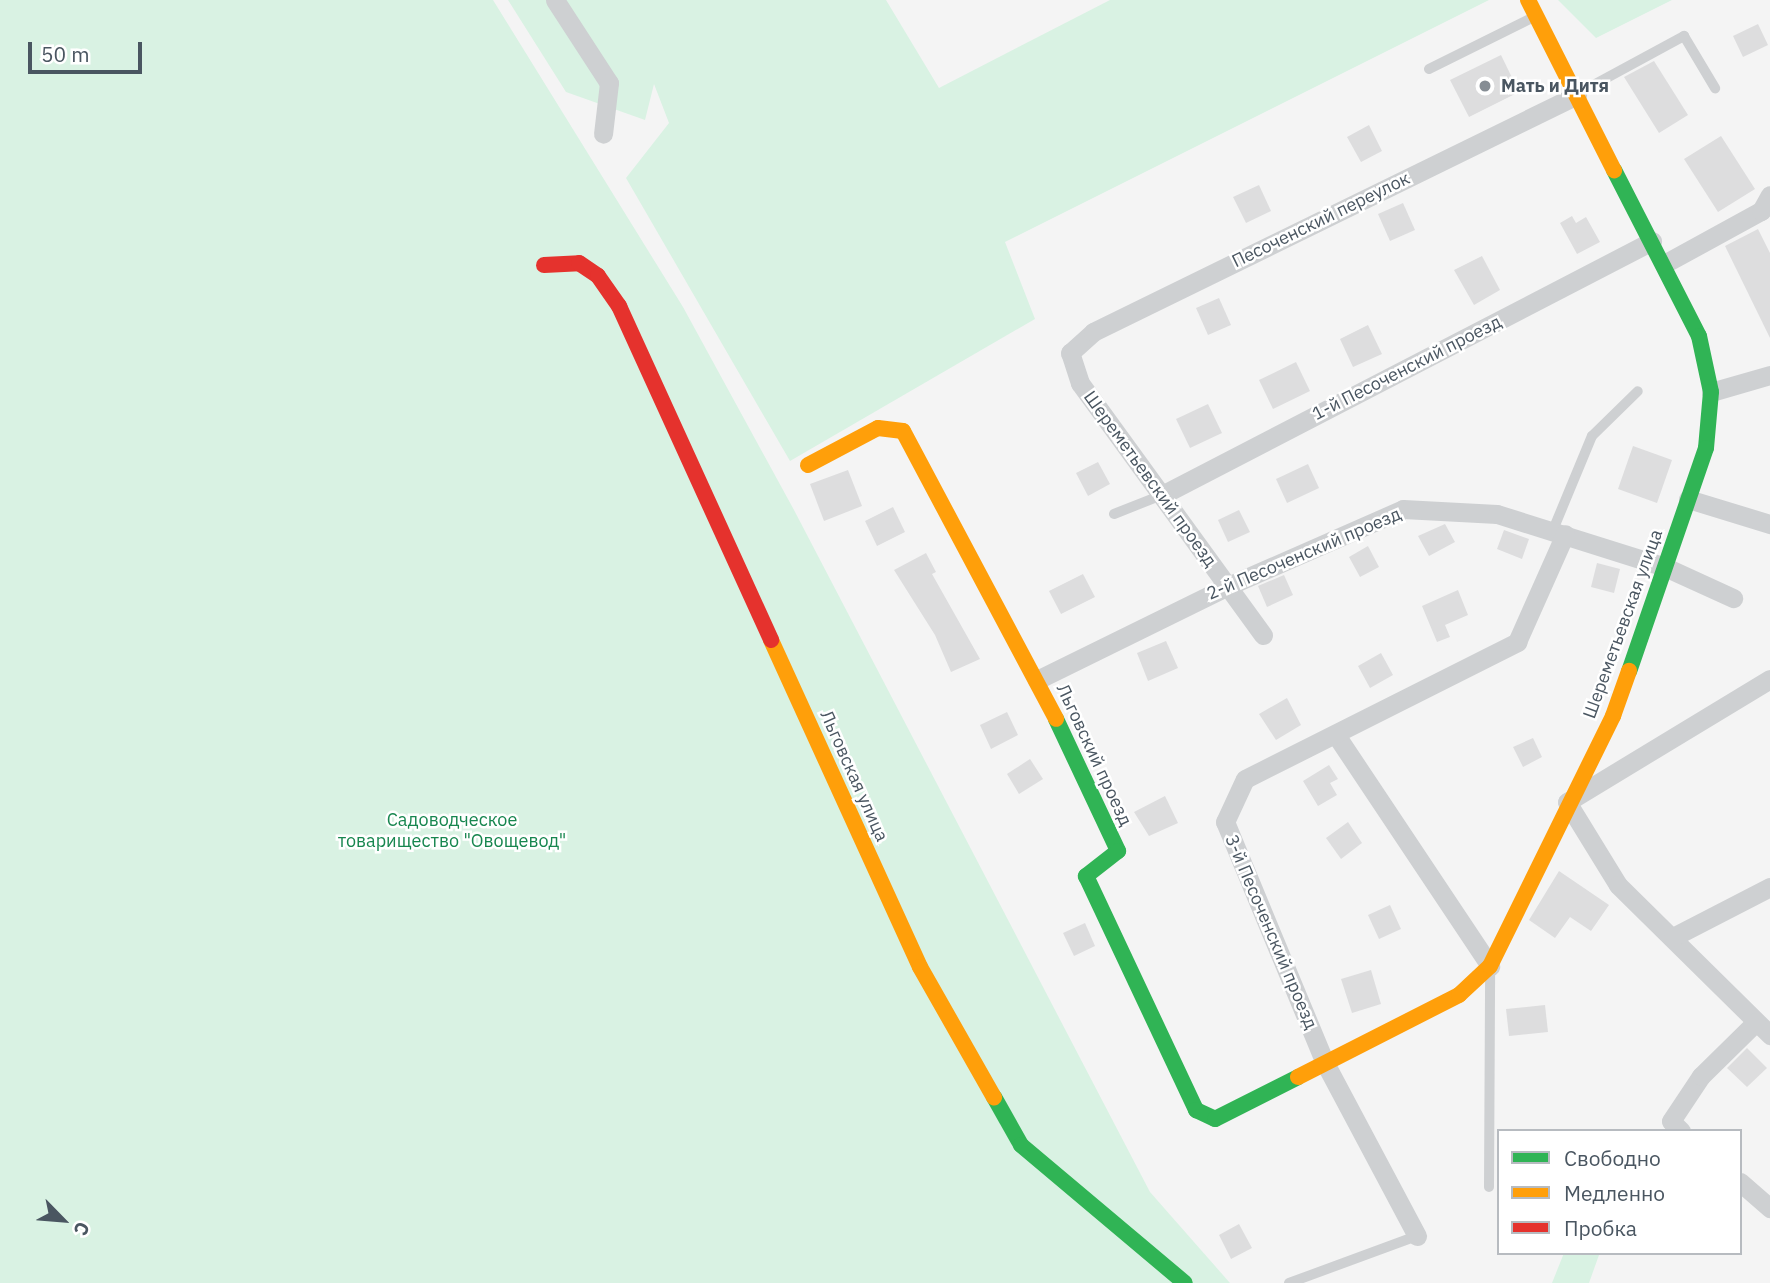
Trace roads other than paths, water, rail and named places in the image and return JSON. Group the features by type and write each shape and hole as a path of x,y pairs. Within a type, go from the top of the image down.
{"street":[{"path":"555,0 609,83 603,134"},
{"name":"Шереметьевская улица","path":"1215,1119 1459,995 1490,966 1567,802 1613,716 1706,448 1711,392 1699,336 1528,0"},
{"name":"Песоченский переулок","path":"1070,353 1094,332 1577,94"},
{"path":"1664,264 1761,211 1770,195"},
{"name":"1-й Песоченский проезд","path":"1162,495 1652,241"},
{"name":"Льговская улица","path":"544,265 579,263 598,276 619,306 920,967 1021,1145 1185,1283"},
{"name":"Шереметьевский проезд","path":"1070,353 1080,383 1263,635"},
{"path":"1711,392 1770,375"},
{"name":"Льговский проезд","path":"808,465 878,428 903,431 1037,680 1118,851 1086,876 1185,1096 1196,1110 1215,1119"},
{"path":"1688,499 1770,524"},
{"name":"2-й Песоченский проезд","path":"1037,680 1228,586 1403,509 1497,514 1665,567 1734,598"},
{"name":"3-й Песоченский проезд","path":"1417,1236 1325,1063 1225,822 1245,779 1336,736 1517,642 1559,532"},
{"path":"1679,1129 1671,1121 1701,1076 1763,1028 1618,885 1567,802 1770,679"},
{"path":"1336,736 1490,966"},
{"path":"1673,937 1770,887"},
{"path":"1742,1184 1770,1208"}],"lane":[{"path":"1429,69 1536,15"},
{"path":"1577,94 1684,36 1715,88"},
{"path":"1559,532 1592,436 1638,391"},
{"path":"1114,513 1162,495"},
{"path":"1489,1187 1490,966"},
{"path":"1289,1283 1417,1236"}],"place":[{"name":"Мать и Дитя","path":"1485,86"}],"park label":[{"name":"Садоводческое товарищество \"Овощевод\"","path":"452,831"}]}
